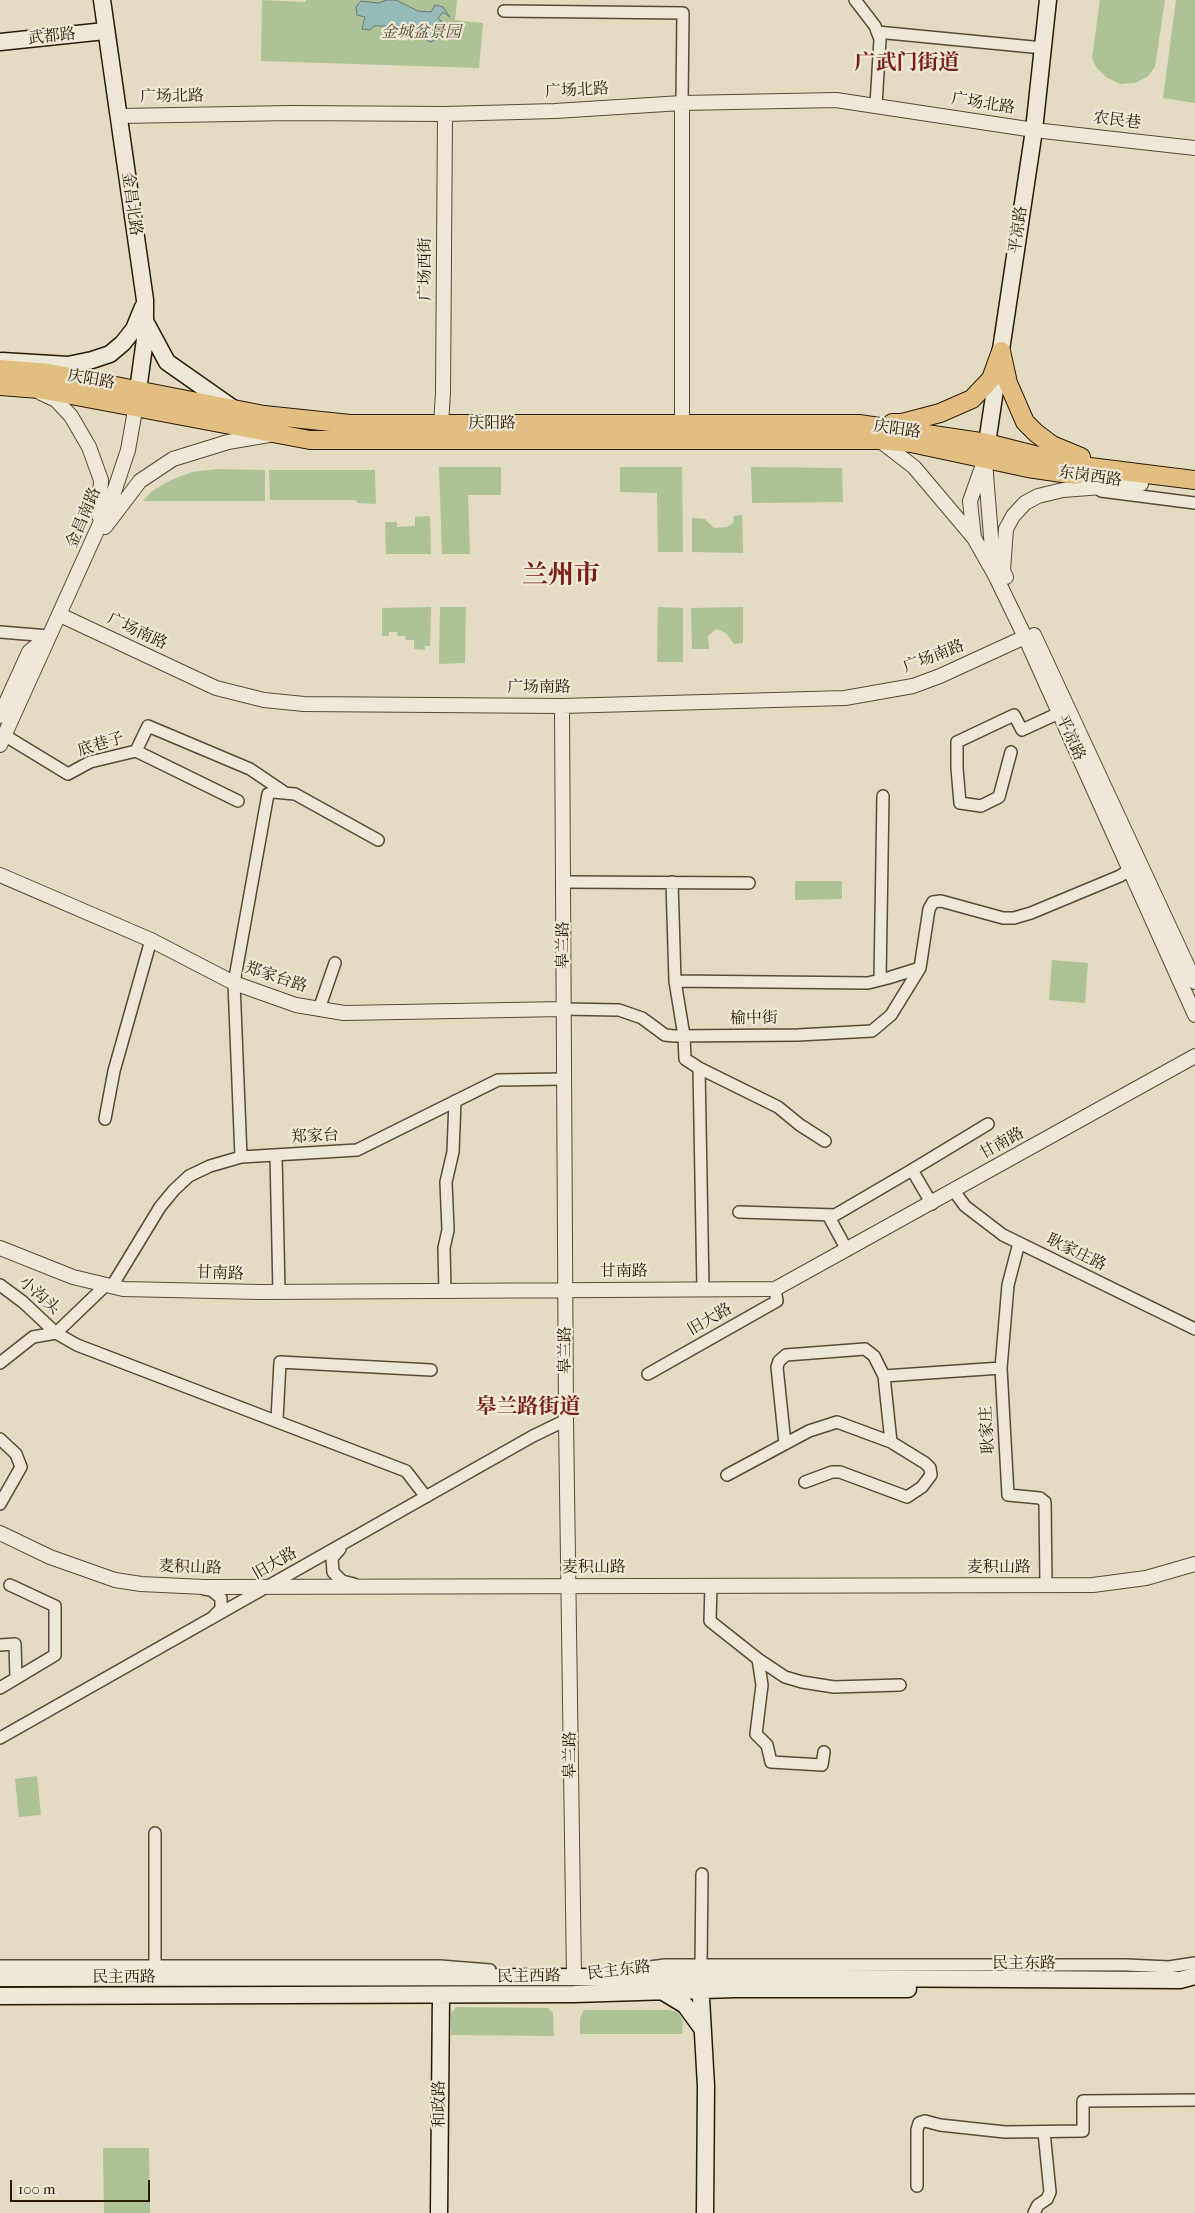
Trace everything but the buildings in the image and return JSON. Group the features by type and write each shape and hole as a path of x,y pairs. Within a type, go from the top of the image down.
{"main road":[{"name":"金昌北路","path":"102,0 104,28 119,116 145,300 144,355 137,398"},
{"name":"平凉路","path":"986,451 1034,130 1048,0"},
{"name":"武都路","path":"0,34 104,28"},
{"name":"武都路","path":"0,42 104,28"},
{"path":"0,361 68,365 110,354 123,343 134,329 145,300"},
{"path":"146,323 167,362 234,409"},
{"path":"858,424 902,423 940,413 972,399 991,379 1001,351"},
{"path":"1001,351 1016,406 1025,422 1036,433 1052,445 1077,456 1142,479"},
{"name":"庆阳路","path":"0,369 49,373 276,434 310,440 403,442 879,440 986,451"},
{"name":"庆阳路","path":"6,386 137,398 350,424 858,424 986,451"},
{"name":"东岗西路","path":"986,451 1074,465 1195,490"},
{"name":"东岗西路","path":"1142,479 1195,480"},
{"name":"民主东路","path":"574,1977 701,1978 1125,1971 1180,1980 1195,1976"},
{"name":"民主西路","path":"0,1978 155,1972 574,1977"},
{"name":"皋兰路","path":"574,1977 574,1994"},
{"path":"701,1978 701,2027 704,2037 706,2086 705,2213"},
{"name":"民主东路","path":"574,1994 665,1993 701,1978 735,1989 1179,1988 1195,1986"},
{"path":"665,1993 685,2005 701,2027"},
{"name":"民主西路","path":"0,1996 574,1994"},
{"name":"和政路","path":"439,2213 441,1995"}],"street":[{"path":"855,0 880,39 876,105"},
{"path":"504,11 683,13 682,424"},
{"path":"877,32 1043,48"},
{"name":"广场北路","path":"119,116 292,113 445,114 555,111 682,103 836,100 1034,130"},
{"name":"广场西街","path":"441,424 443,393 445,114"},
{"name":"农民巷","path":"1034,130 1195,148"},
{"path":"6,386 43,394 56,400 70,416 89,447 98,466 101,480 99,514 92,546"},
{"name":"金昌南路","path":"2,740 92,546 122,471 137,398"},
{"path":"92,546 140,481 173,459 228,442 276,434"},
{"path":"879,440 914,467 974,538"},
{"name":"平凉路","path":"986,451 970,501 974,538 995,574 1059,713 1135,867 1195,982"},
{"name":"平凉路","path":"986,451 992,549 1135,867 1195,1014"},
{"path":"1003,570 1006,530 1018,510 1025,503 1038,496 1063,490 1082,489 1142,479"},
{"name":"东岗西路","path":"1082,489 1195,504"},
{"name":"广场南路","path":"60,615 216,688 264,700 304,704 562,706 845,698 913,686 940,676 1025,637"},
{"path":"0,632 49,636"},
{"name":"金昌南路","path":"0,716 29,652 49,636"},
{"name":"皋兰路","path":"562,706 566,1420 574,1977"},
{"path":"1011,752 999,798 981,806 960,803 957,742 1014,715 1022,730 1059,713"},
{"path":"136,751 148,726 250,769 285,793"},
{"name":"底巷子","path":"2,740 68,774 90,762 136,751 238,801"},
{"path":"241,1157 234,983 268,794 273,792 294,794 378,840"},
{"path":"880,980 883,796"},
{"name":"榆中街","path":"564,1009 619,1010 642,1018 665,1035 798,1035 872,1031 892,1015 920,968 929,910 933,902 941,901 1003,918 1014,918 1031,913 1120,876 1135,867"},
{"name":"郑家台路","path":"0,875 151,940 234,983 296,1005 344,1013 564,1009"},
{"path":"563,882 749,883"},
{"path":"672,882 675,981 684,1036 685,1059 699,1068 778,1107 800,1125 825,1141"},
{"path":"104,1118 119,1053 151,940"},
{"path":"319,1009 335,963"},
{"path":"675,981 868,983 920,968"},
{"name":"甘南路","path":"0,1248 74,1277 123,1289 279,1292 776,1289 932,1204 1195,1056"},
{"path":"699,1068 703,1289"},
{"name":"郑家台","path":"56,1333 109,1285 160,1207 188,1176 241,1157 357,1150 498,1080 564,1079"},
{"path":"445,1291 444,1248 448,1230 446,1182 453,1152 455,1101"},
{"path":"739,1212 834,1215 988,1124"},
{"path":"276,1155 279,1292"},
{"path":"912,1170 932,1204"},
{"name":"耿家庄路","path":"954,1191 965,1206 1003,1235 1195,1329"},
{"path":"828,1215 847,1250"},
{"name":"耿家庄","path":"1018,1243 1008,1285 1002,1368 1008,1495 1040,1498 1045,1502 1046,1585"},
{"name":"小沟头","path":"0,1285 23,1302 56,1333 77,1345 406,1471 426,1497"},
{"name":"旧大路","path":"648,1374 777,1301 776,1289"},
{"path":"0,1363 33,1338 56,1333"},
{"path":"785,1444 777,1367 779,1361 786,1355 865,1349 874,1356 884,1376 891,1442"},
{"path":"277,1420 280,1362 431,1370"},
{"path":"884,1376 1002,1368"},
{"name":"旧大路","path":"0,1738 533,1436 566,1420"},
{"path":"727,1475 809,1431 837,1422 891,1442 926,1463 930,1468 931,1475 922,1488 907,1497 840,1472 832,1472 805,1482"},
{"path":"0,1439 16,1454 21,1467 0,1504"},
{"name":"麦积山路","path":"0,1533 50,1557 115,1580 141,1584 185,1586 267,1588 1093,1585 1146,1578 1195,1564"},
{"path":"354,1538 335,1553 332,1558 333,1572 348,1583 376,1587"},
{"path":"0,1688 56,1655 55,1606 10,1585"},
{"path":"185,1586 212,1590 221,1598 221,1609 207,1622"},
{"path":"711,1586 710,1620 758,1659 785,1677 834,1687 900,1685"},
{"path":"0,1645 15,1644 16,1678"},
{"path":"758,1659 762,1685 756,1734 768,1745 771,1762 822,1765 824,1752"},
{"path":"154,1833 155,1996"},
{"path":"701,1978 702,1874"},
{"name":"民主东路","path":"1125,1971 1195,1963"},
{"name":"民主西路","path":"0,1966 155,1972"},
{"path":"917,2186 917,2130 919,2124 925,2121 957,2128 1005,2132 1083,2131 1083,2102 1195,2100"},
{"path":"1034,2213 1038,2205 1047,2200 1050,2192 1044,2132"}],"green space":[{"name":"金城盆景园","path":"262,0 305,2 306,0 457,0 455,20 483,23 479,68 261,61"},
{"path":"1100,0 1165,0 1155,67 1147,77 1135,83 1120,84 1106,77 1096,67 1092,58"},
{"path":"1176,0 1195,0 1195,103 1163,98"},
{"path":"439,467 501,467 501,495 468,495 470,554 442,554"},
{"path":"620,467 682,467 683,552 658,552 657,493 620,492"},
{"path":"751,467 842,468 843,502 752,503"},
{"path":"218,469 265,470 265,501 143,501 152,491 171,480 192,472"},
{"path":"269,470 375,470 376,504 358,503 355,500 270,500"},
{"path":"742,515 743,553 692,552 692,518 705,519 714,528 727,527 733,523 734,516"},
{"path":"430,516 431,554 386,554 385,522 397,522 397,527 415,526 415,517"},
{"path":"431,607 430,646 425,646 425,650 414,649 414,640 406,640 405,636 398,636 397,632 389,632 389,636 382,636 382,608"},
{"path":"440,607 466,607 465,663 439,664"},
{"path":"658,607 683,608 683,662 657,662"},
{"path":"743,607 743,643 734,644 726,633 716,629 708,636 709,649 692,649 691,608"},
{"path":"795,881 842,881 842,899 795,900"},
{"path":"1052,960 1088,963 1085,1003 1049,1000"},
{"path":"37,1776 41,1815 19,1817 15,1779"},
{"path":"456,2007 548,2008 553,2013 554,2036 451,2035 451,2014"},
{"path":"584,2010 669,2010 678,2012 683,2021 682,2034 580,2034 580,2018"},
{"path":"103,2148 149,2148 150,2213 104,2213"}],"water":[{"path":"386,0 396,0 418,11 431,12 435,5 443,7 450,17 443,12 438,18 447,28 448,36 430,42 423,37 402,31 400,27 374,26 370,30 362,29 365,17 357,15 356,7 361,1 379,3"}],"district":[{"name":"广武门街道","path":"907,64"},
{"name":"兰州市","path":"561,577"},
{"name":"皋兰路街道","path":"528,1408"}]}
